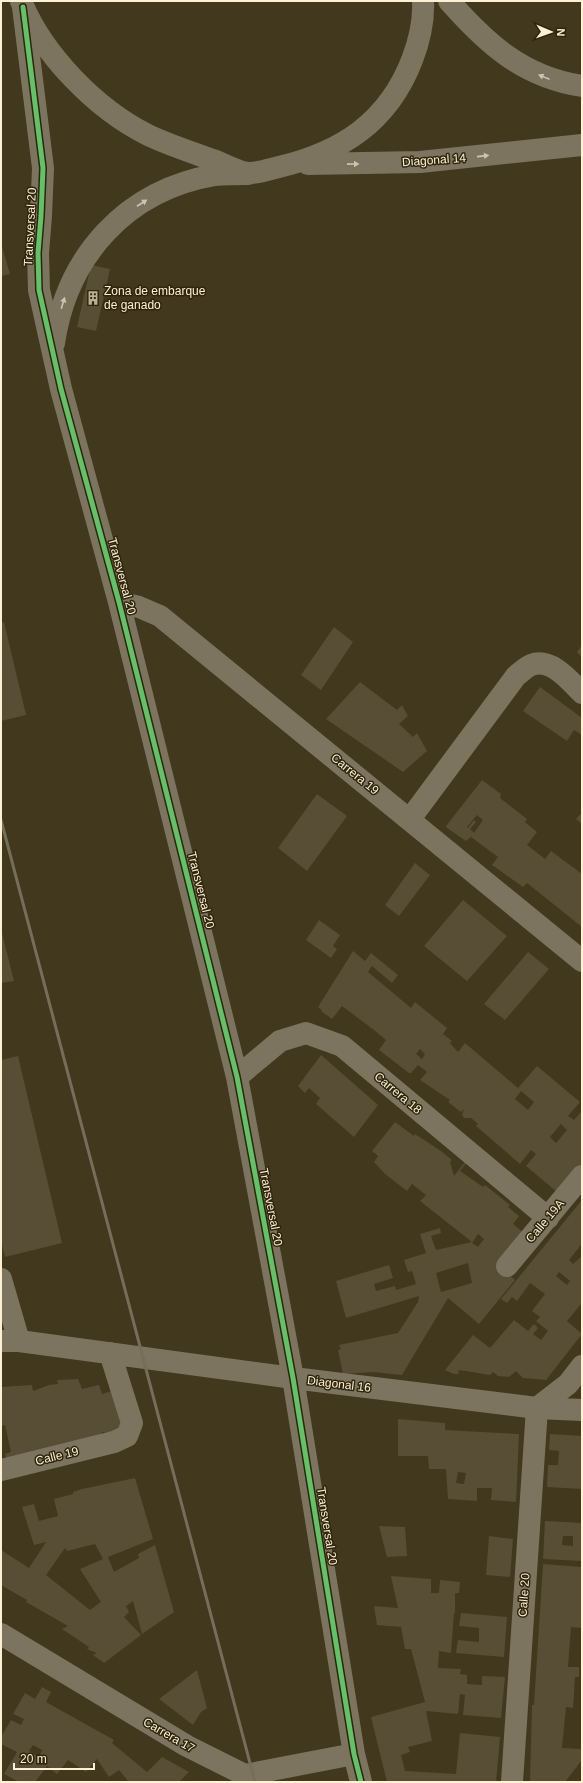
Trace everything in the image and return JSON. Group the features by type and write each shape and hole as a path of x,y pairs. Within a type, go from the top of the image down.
{"street":[{"path":"286,165 323,154 355,136 383,111 404,80 418,44 423,1"},
{"path":"448,1 476,31 500,51 531,71 559,83 582,86"},
{"path":"22,4 41,38 63,67 88,93 116,115 147,134 179,149 248,174"},
{"name":"Transversal 20","path":"22,4 43,168 38,253 39,290 52,355 119,602 237,1077 293,1378 354,1754 361,1782"},
{"name":"Diagonal 14","path":"286,165 420,162 582,145"},
{"name":"Transversal 20","path":"52,355 57,322 67,291 82,262 107,231 126,213 154,195 184,183 216,175 248,174 286,165"},
{"name":"Carrera 19","path":"119,602 139,607 160,616 582,961"},
{"path":"410,819 516,676 532,664 548,665 561,673 582,693"},
{"name":"Carrera 18","path":"237,1077 280,1041 306,1033 342,1046 548,1218"},
{"name":"Calle 19A","path":"507,1266 582,1176"},
{"path":"1,1279 10,1341"},
{"name":"Diagonal 16","path":"10,1341 537,1408 582,1410"},
{"name":"Calle 19","path":"1,1470 114,1442 127,1436 132,1423 110,1353"},
{"path":"537,1408 568,1384 582,1366"},
{"name":"Calle 20","path":"512,1782 537,1408"},
{"name":"Carrera 17","path":"1,1634 187,1746 245,1778 354,1754"}],"building":[{"path":"1,243 10,274 1,276"},
{"name":"Zona de embarque de ganado","path":"91,265 110,269 96,331 77,327"},
{"path":"4,622 26,715 1,721 1,623"},
{"path":"334,627 353,642 321,690 301,675"},
{"path":"582,645 582,657 577,652"},
{"path":"360,682 397,710 402,705 408,716 399,724 413,737 417,733 427,751 403,772 326,719"},
{"path":"540,687 582,718 582,735 574,730 567,741 523,711"},
{"path":"482,780 501,794 500,798 527,819 525,822 537,832 527,845 545,859 551,851 582,874 582,927 527,883 523,887 492,865 498,857 471,837 466,841 446,826","holes":["477,815 483,820 474,833 470,829 476,822 474,820 468,828 467,827"]},
{"path":"317,794 347,816 307,871 278,848"},
{"path":"582,812 582,824 576,819"},
{"path":"415,863 430,875 399,916 385,905"},
{"path":"463,900 507,936 467,981 424,946"},
{"path":"319,920 340,935 333,946 337,949 331,958 306,940"},
{"path":"1,929 14,981 1,983"},
{"path":"353,951 365,961 371,953 398,975 392,983 372,966 368,972 411,1008 415,1002 447,1028 443,1034 452,1041 450,1043 458,1052 465,1043 518,1088 537,1066 580,1102 568,1116 574,1120 582,1111 582,1167 557,1192 526,1166 536,1154 531,1150 520,1164 476,1126 478,1124 471,1118 464,1118 462,1115 464,1109 461,1112 448,1102 450,1100 420,1080 427,1072 418,1065 411,1073 409,1073 379,1050 386,1040 374,1030 342,1006 332,1019 318,1007","holes":["420,1049 425,1054 422,1059 416,1054","521,1091 534,1102 528,1110 515,1099","561,1124 567,1130 556,1143 550,1137"]},
{"path":"528,952 549,969 505,1020 484,1004"},
{"path":"321,1055 378,1105 354,1137 316,1104 320,1098 309,1088 305,1093 298,1086"},
{"path":"18,1056 62,1243 5,1257 1,1241 1,1060"},
{"path":"395,1122 414,1136 415,1134 441,1151 452,1160 450,1162 454,1176 465,1162 466,1163 460,1171 483,1187 485,1185 510,1205 508,1207 519,1216 513,1224 524,1233 498,1265 515,1280 479,1324 448,1298 402,1375 374,1372 343,1374 338,1350 341,1349 339,1345 398,1333 418,1302 419,1296 346,1318 336,1281 389,1265 393,1278 374,1284 376,1291 395,1286 396,1290 416,1284 412,1271 408,1272 404,1260 426,1253 420,1234 440,1228 441,1233 431,1236 436,1250 472,1242 420,1201 426,1195 412,1184 407,1191 385,1174 374,1162 378,1156 372,1151","holes":["478,1234 484,1239 478,1247 472,1243","468,1263 472,1283 441,1292 436,1273"]},
{"path":"582,1200 582,1246 581,1245 569,1260 573,1264 582,1256 582,1303 567,1321 582,1334 546,1380 523,1378 516,1371 509,1377 498,1376 493,1372 490,1375 459,1370 458,1374 454,1374 445,1370 473,1335 490,1348 514,1320 528,1331 534,1324 538,1328 533,1334 541,1340 548,1331 536,1321 540,1317 532,1311 545,1294 530,1283 517,1301 512,1297 507,1303 501,1299","holes":["559,1272 570,1281 567,1285 556,1276"]},
{"path":"78,1379 82,1389 99,1385 102,1394 115,1390 125,1433 116,1436 103,1432 87,1444 8,1467 5,1454 11,1452 5,1425 1,1426 1,1387 32,1385 33,1391 49,1385 58,1384 57,1380"},
{"path":"398,1419 445,1423 445,1430 519,1434 516,1502 491,1500 492,1488 477,1488 477,1501 448,1499 446,1469 429,1469 428,1456 398,1456","holes":["458,1472 466,1473 464,1484 456,1483"]},
{"path":"550,1434 582,1436 582,1489 547,1487 548,1465 558,1465 559,1451 549,1450"},
{"path":"135,1478 153,1539 108,1557 114,1572 139,1558 138,1554 155,1545 174,1612 142,1634 133,1601 126,1606 129,1612 124,1617 141,1635 104,1663 93,1655 97,1653 87,1649 89,1647 62,1629 68,1626 26,1602 27,1600 1,1585 1,1550 29,1568 46,1542 34,1545 22,1507 34,1504 39,1521 58,1516 54,1499 73,1494 73,1492","holes":["95,1544 103,1559 80,1569 101,1602 90,1610 46,1575 65,1548 67,1551"]},
{"path":"545,1521 582,1523 582,1561 543,1559","holes":["563,1536 573,1536 573,1546 562,1545"]},
{"path":"379,1526 405,1527 407,1556 387,1557"},
{"path":"489,1536 513,1539 510,1577 486,1575"},
{"path":"543,1564 582,1567 582,1628 571,1627 568,1667 579,1667 579,1677 575,1677 573,1708 566,1707 562,1748 582,1749 582,1760 565,1782 530,1782 532,1705 534,1705"},
{"path":"391,1576 431,1579 431,1593 439,1593 440,1580 460,1582 459,1593 455,1593 455,1613 451,1653 439,1651 438,1668 461,1669 460,1674 467,1675 467,1684 482,1685 482,1676 505,1677 501,1718 463,1715 465,1695 460,1694 458,1714 426,1711 432,1741 408,1747 410,1752 401,1755 405,1771 456,1774 460,1733 500,1737 496,1782 387,1782 371,1717 425,1702 411,1649 405,1649 401,1627 377,1625 374,1606 398,1608"},
{"path":"461,1613 507,1617 504,1657 456,1653 458,1640 479,1642 479,1628 459,1626"},
{"path":"197,1670 207,1708 201,1712 193,1725 159,1699"},
{"path":"42,1687 51,1692 46,1702 114,1740 112,1743 147,1772 162,1757 189,1772 179,1782 129,1782 119,1770 109,1777 97,1759 86,1772 68,1760 57,1774 47,1766 35,1782 19,1782 4,1774 17,1752 1,1744 1,1737 11,1720 21,1725 24,1719 13,1714 25,1693 35,1699","holes":["33,1745 42,1750 39,1757 29,1751"]}],"railway":[{"path":"1,820 255,1782"}],"cycle path":[{"path":"23,7 43,168 38,253 39,290 61,389 119,602 237,1077 293,1378 354,1754 361,1782"}],"place":[{"name":"Zona de embarque de ganado","path":"93,298"}]}
